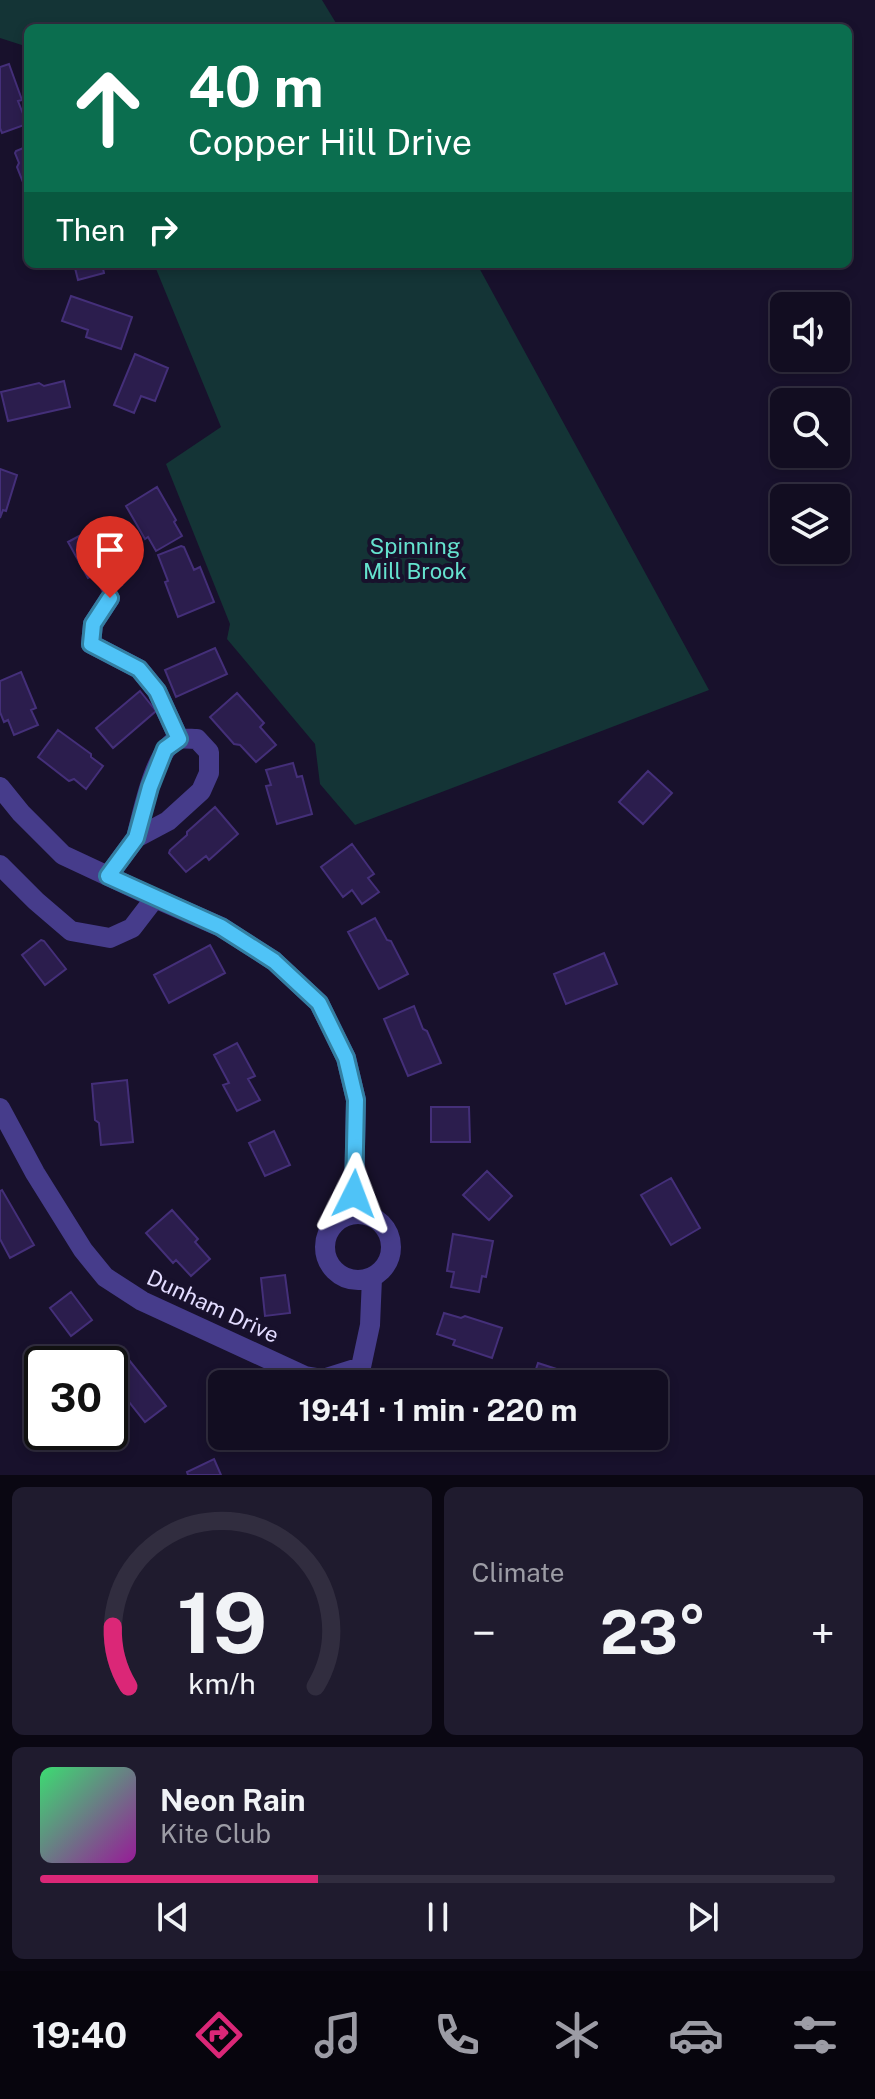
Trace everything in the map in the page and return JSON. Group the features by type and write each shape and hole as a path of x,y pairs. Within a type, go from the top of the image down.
{"street":[{"path":"110,598 93,624 91,644 139,669 157,691 179,739"},
{"path":"108,876 136,838 150,787 165,749 179,739 197,739 209,752 209,773 201,791 168,821 136,838"},
{"path":"0,787 63,855 221,927 274,961 319,1003 346,1058 356,1100 354,1194 357,1214 337,1221 330,1229 324,1249 332,1269 341,1276 361,1281 372,1278"},
{"path":"0,865 71,931 110,938 132,928 155,898"},
{"name":"Dunham Drive","path":"0,1108 35,1173 83,1250 105,1277 142,1301 305,1376 323,1379 361,1367 370,1325 372,1278 389,1261 391,1243 383,1225 367,1215 357,1214"}],"green space":[{"path":"0,0 322,0 337,24 24,24 24,46 0,38"},
{"name":"Spinning Mill Brook","path":"156,268 479,268 709,690 355,825 320,784 315,744 227,639 230,624 166,464 221,427"}],"building":[{"path":"9,64 22,100 18,101 24,116 24,125 2,133 0,128 0,67"},
{"path":"24,148 24,185 17,167 16,151"},
{"path":"75,268 103,268 104,273 78,280"},
{"path":"71,296 132,317 121,349 86,337 88,330 62,321"},
{"path":"135,354 168,368 155,401 141,396 134,413 114,405"},
{"path":"64,381 70,407 8,421 1,392"},
{"path":"0,469 17,475 6,511 3,510 0,518"},
{"path":"157,487 182,536 156,551 148,537 145,539 126,506"},
{"path":"95,529 122,585 104,594 94,575 88,578 68,542"},
{"path":"181,546 194,570 200,567 214,602 178,617 158,555"},
{"path":"215,648 227,674 176,697 165,670"},
{"path":"21,672 36,708 31,710 38,725 14,735 8,720 4,722 0,712 0,681"},
{"path":"140,691 156,711 113,748 96,728"},
{"path":"237,693 264,723 260,727 276,745 256,762 240,745 234,744 210,717"},
{"path":"58,730 103,766 86,789 74,779 69,781 38,757"},
{"path":"293,763 297,777 302,776 312,814 277,824 266,786 271,785 266,770"},
{"path":"648,771 672,793 643,824 619,802"},
{"path":"215,807 238,834 209,860 206,856 186,872 169,853 170,850"},
{"path":"352,844 374,874 368,878 379,892 362,904 352,890 343,897 321,867"},
{"path":"375,918 408,974 379,989 348,932"},
{"path":"41,940 66,969 45,985 22,955"},
{"path":"210,945 225,973 169,1003 154,975"},
{"path":"604,953 617,984 566,1004 554,974"},
{"path":"414,1006 441,1063 408,1076 384,1019"},
{"path":"237,1043 255,1076 248,1079 260,1100 237,1111 223,1085 229,1083 214,1055"},
{"path":"127,1080 133,1142 101,1145 92,1084"},
{"path":"431,1107 469,1107 470,1142 431,1142"},
{"path":"274,1131 290,1165 265,1176 249,1143"},
{"path":"487,1171 512,1196 489,1220 463,1195"},
{"path":"671,1178 700,1228 671,1245 641,1195"},
{"path":"2,1190 34,1245 10,1258 0,1239"},
{"path":"172,1210 198,1239 195,1242 210,1259 191,1276 176,1260 173,1263 146,1233"},
{"path":"453,1234 493,1241 486,1277 482,1276 479,1292 451,1287 454,1272 447,1271"},
{"path":"285,1275 290,1313 265,1316 261,1278"},
{"path":"71,1292 92,1320 71,1336 50,1308"},
{"path":"444,1313 502,1328 492,1358 453,1345 455,1340 437,1334"},
{"path":"128,1359 166,1406 145,1422 128,1401"},
{"path":"538,1363 560,1370 536,1370"},
{"path":"214,1459 221,1475 188,1475 187,1472"}],"route":[{"path":"110,598 93,624 91,644 139,669 157,691 179,739 165,749 150,787 136,838 108,876 221,927 274,961 319,1003 346,1058 356,1100 354,1194"}]}
